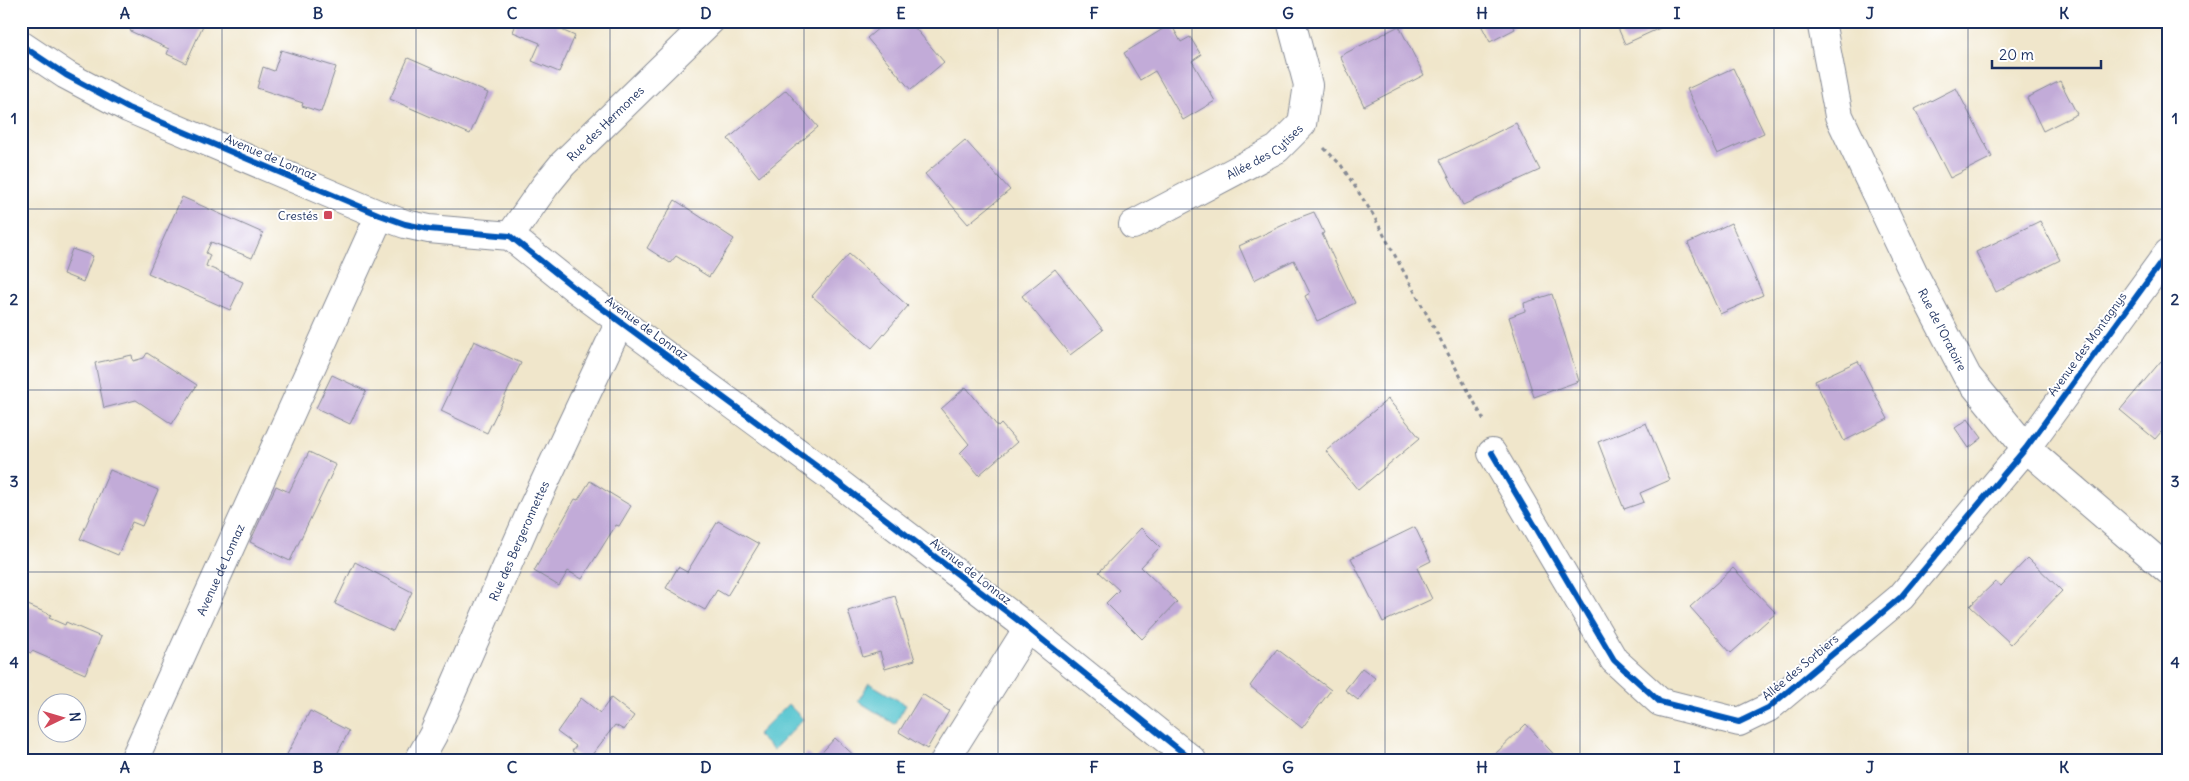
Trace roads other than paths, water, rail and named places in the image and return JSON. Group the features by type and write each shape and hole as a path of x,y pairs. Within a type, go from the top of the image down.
{"street":[{"name":"Rue des Hermones","path":"510,236 544,186 563,164 710,21"},
{"name":"Allée des Cytises","path":"1133,225 1277,149 1302,124 1308,85 1292,21"},
{"name":"Rue de l'Oratoire","path":"1821,21 1839,116 1914,274 1967,376 2026,448 2168,570"},
{"name":"Avenue de Lonnaz","path":"21,45 66,75 121,104 380,215 429,229 510,236 620,322 827,474 1028,628 1192,760"},
{"name":"Avenue de Lonnaz","path":"134,760 380,215"},
{"name":"Avenue des Montagnys","path":"2026,448 2168,254"},
{"name":"Rue des Bergeronnettes","path":"420,760 433,735 532,509 620,322"},
{"name":"Allée des Sorbiers","path":"1492,454 1614,660 1660,702 1739,722 1768,708 1901,597 2026,448"},
{"path":"945,760 1028,628"}],"water":[{"path":"869,683 906,705 895,724 858,701"},
{"path":"788,704 803,719 773,750 757,735"}],"place":[{"name":"Crestés","path":"328,215"}]}
